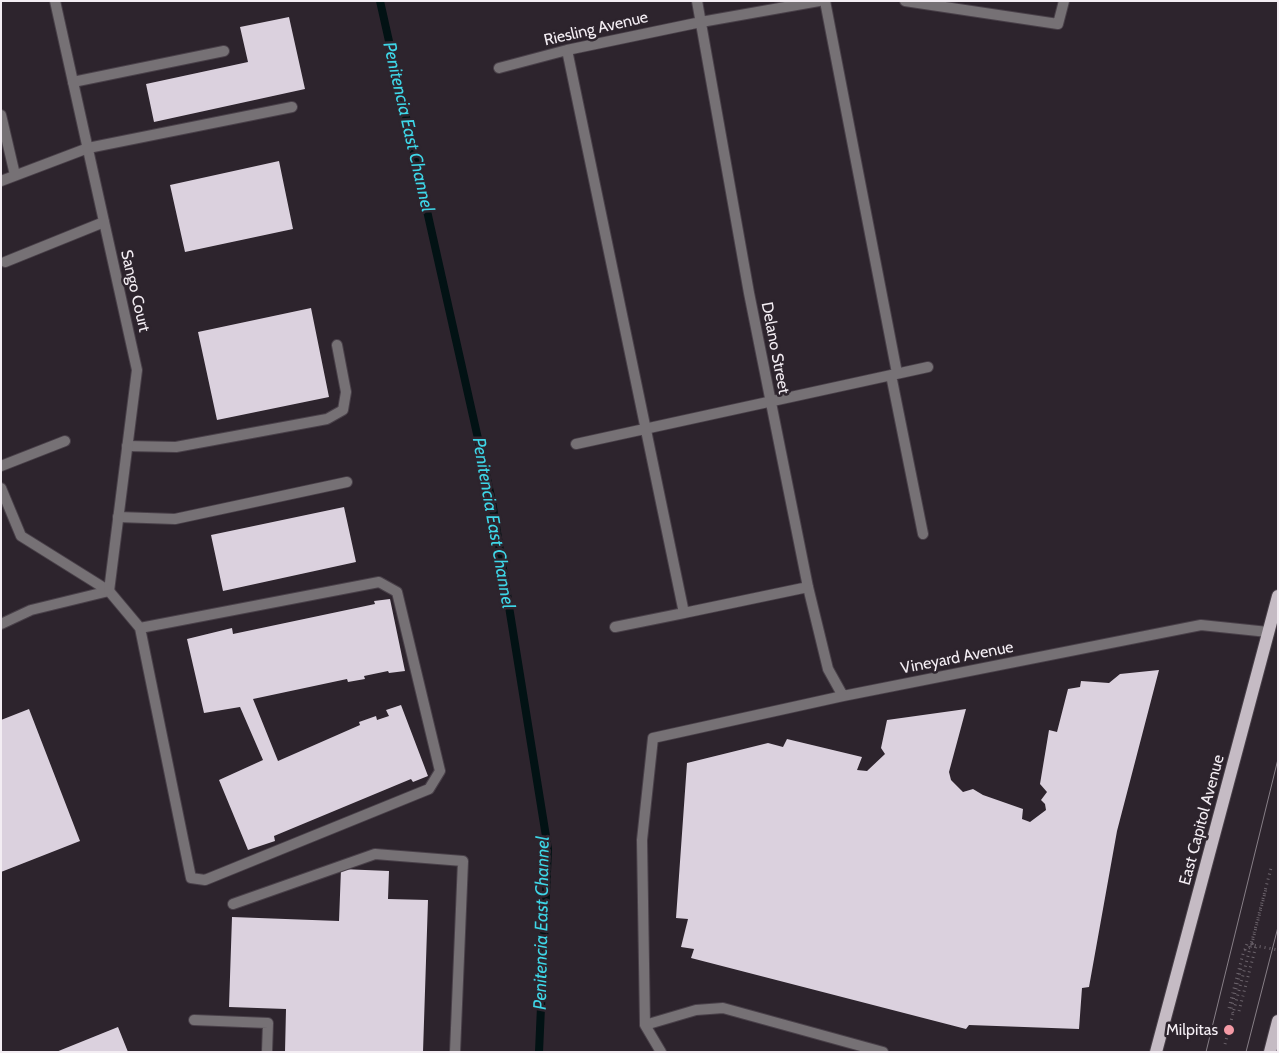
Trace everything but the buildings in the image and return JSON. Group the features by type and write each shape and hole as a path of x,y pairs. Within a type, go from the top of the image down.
{"main road":[{"name":"East Capitol Avenue","path":"1156,1052 1278,596"},
{"path":"1270,1052 1278,1021"}],"street":[{"name":"Sango Court","path":"56,1 137,370 109,591"},
{"name":"Delano Street","path":"697,1 769,401 808,587 828,669 843,696"},
{"name":"Riesling Avenue","path":"499,68 567,50 701,22 819,1"},
{"path":"825,1 923,534"},
{"path":"906,1 1058,24 1064,1"},
{"path":"567,50 684,613"},
{"path":"73,82 224,51"},
{"path":"1,181 88,148 292,107"},
{"path":"1,115 15,175"},
{"path":"5,262 104,222"},
{"path":"127,446 176,447 327,419 343,410 346,392 337,345"},
{"path":"576,444 928,367"},
{"path":"1,466 65,441"},
{"path":"118,517 174,520 347,482"},
{"path":"1,488 22,536 109,591 140,628 191,878 205,880 429,789 440,771 397,592 379,582 140,628"},
{"path":"614,627 808,587"},
{"path":"1,624 31,610 109,591"},
{"name":"Vineyard Avenue","path":"645,1025 642,840 653,738 843,696 1201,624 1268,632"},
{"path":"233,904 375,854 463,861 455,1052"},
{"path":"661,1052 645,1025 696,1010 723,1008 883,1052"},
{"path":"194,1020 268,1023 267,1052"}],"path":[{"path":"1225,1044 1244,950 1252,946 1271,868"},
{"path":"1240,1011 1266,889"},
{"path":"1231,1010 1266,889"},
{"path":"1231,1010 1247,944 1278,950"}],"waterway":[{"name":"Penitencia East Channel","path":"380,1 492,501 548,849 539,1052"}],"tram line":[{"path":"1206,1052 1278,759"},
{"path":"1246,1052 1278,927"}],"place":[{"name":"Milpitas","path":"1229,1030"}]}
